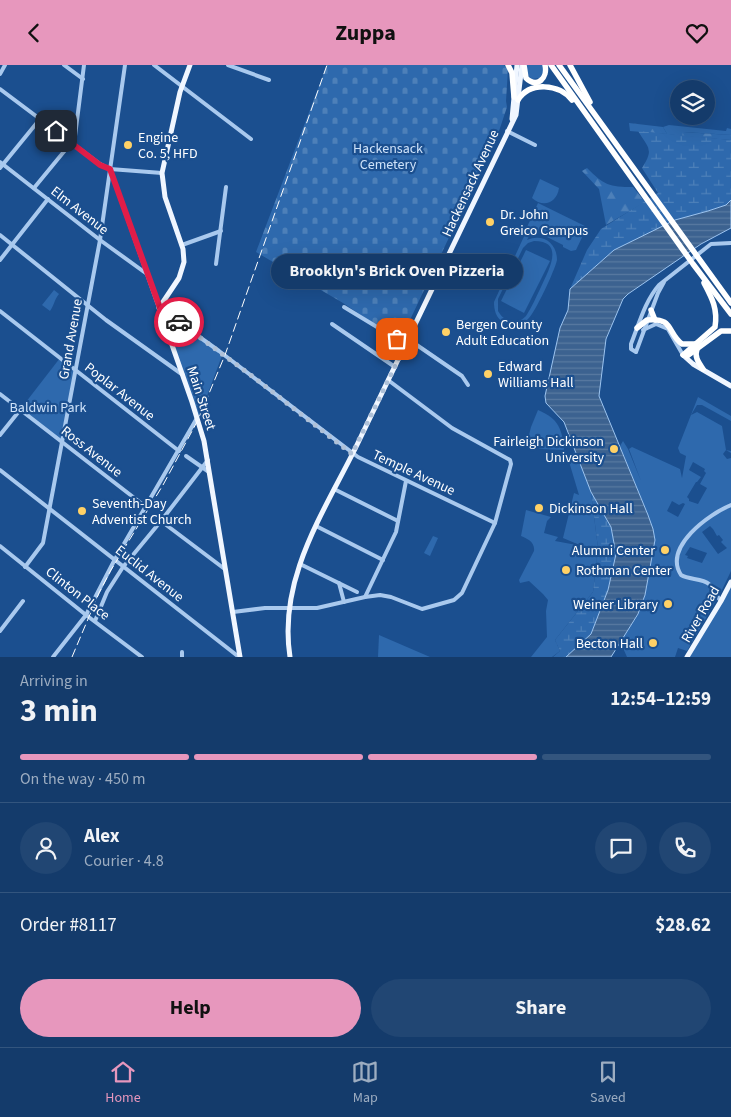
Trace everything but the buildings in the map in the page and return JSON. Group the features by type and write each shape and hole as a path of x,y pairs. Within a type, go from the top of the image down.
{"highway":[{"path":"508,65 512,73 516,99 530,90 541,87 553,87 566,93 586,114"},
{"path":"523,65 526,78 530,82 536,83 545,77 545,65"},
{"path":"551,65 642,191 696,262 731,303"},
{"path":"559,65 649,191 731,314"},
{"path":"570,65 583,93 600,116 600,121"},
{"path":"696,262 717,313 715,327 697,346 696,355 703,369"},
{"path":"651,310 655,320"},
{"path":"640,329 647,320 655,320 670,326 676,338 682,344 697,346"},
{"path":"684,356 720,331 731,331"}],"main road":[{"path":"160,308 182,274 184,262 182,245 165,197 162,173 182,87 190,65"},
{"name":"Hackensack Avenue","path":"516,99 517,65"},
{"name":"Hackensack Avenue","path":"290,657 288,635 289,609 292,589 300,563 316,526 395,367 508,131 523,65"},
{"name":"Main Street","path":"160,308 184,376 208,460 239,657"},
{"path":"684,356 731,387"},
{"name":"River Road","path":"687,657 731,582"}],"street":[{"path":"0,74 5,65"},
{"path":"64,65 83,79"},
{"path":"34,188 72,143 84,65"},
{"name":"Main Street","path":"125,65 110,169 160,308"},
{"path":"154,65 251,139"},
{"path":"228,65 269,79"},
{"path":"0,89 100,165 110,169 162,173"},
{"path":"1,165 40,119"},
{"path":"508,131 535,145"},
{"name":"Elm Avenue","path":"1,165 148,275"},
{"name":"Grand Avenue","path":"25,567 43,543 100,240 110,169"},
{"path":"216,264 226,187"},
{"path":"0,260 48,199"},
{"path":"182,245 221,231"},
{"path":"0,235 106,320 184,376"},
{"path":"684,356 665,327 656,324 640,329 631,343 631,349 636,352 640,329 652,293 669,276 712,244 731,243"},
{"path":"647,320 658,293 669,276"},
{"path":"344,307 407,342 462,376 468,385"},
{"name":"Temple Avenue","path":"160,308 352,454 495,523"},
{"name":"Poplar Avenue","path":"0,311 179,451"},
{"path":"332,324 395,367"},
{"path":"233,611 264,608 317,608 365,597 387,596 422,609 454,600 462,593 495,523 511,464 510,460 452,428 388,381"},
{"name":"Ross Avenue","path":"0,394 146,507"},
{"path":"0,435 20,410"},
{"path":"53,657 86,615 114,561 197,418"},
{"path":"186,456 210,473"},
{"path":"94,621 123,567 208,460"},
{"name":"Euclid Avenue","path":"0,470 239,657"},
{"path":"365,597 396,532 406,481"},
{"path":"334,489 398,521"},
{"path":"721,601 709,583 703,580 683,577 678,571 677,561 682,545 695,528 731,505"},
{"path":"161,521 226,570"},
{"path":"316,526 383,560"},
{"name":"Clinton Place","path":"0,546 142,657"},
{"path":"300,563 357,591"},
{"path":"339,583 344,602"},
{"path":"0,631 23,601"}],"green space":[{"name":"Hackensack Cemetery","path":"327,65 504,65 508,69 507,107 498,134 400,341 343,303 256,252"},
{"path":"527,65 544,65 544,71 540,78 530,78 527,73"},
{"path":"629,123 663,127 667,134 630,131"},
{"path":"669,125 726,131 727,128 731,129 731,135 684,132 682,136 667,134 663,127"},
{"path":"638,131 731,140 731,200 726,205 675,220 614,250 570,289 587,250 601,229 658,193 642,168 648,157 649,149"},
{"path":"683,132 731,135 731,140 682,136"},
{"path":"587,168 607,184 633,187 645,202 606,225 599,189 582,171"},
{"path":"540,179 559,188 558,193 549,202 541,203 532,198"},
{"path":"538,203 587,227 576,250 571,251 527,227"},
{"path":"526,232 530,234 527,240 538,238 552,244 557,260 540,300 526,321 520,324 506,324 497,316 494,302","holes":["534,241 544,242 550,246 552,258 532,306 526,316 519,321 507,320 498,311 498,299 523,248 528,243"]},
{"path":"526,250 550,261 524,313 501,301"},
{"path":"54,290 59,294 50,311 42,305"},
{"path":"159,308 223,353 198,420"},
{"name":"Baldwin Park","path":"60,358 76,370 62,442 19,411"},
{"path":"698,397 731,416 731,421 702,405 697,405 691,415 697,412 722,426 726,450 723,454 727,459 731,458 731,571 687,651 678,648 675,657 627,657 623,648 625,642 621,641 638,615 645,595 655,540 648,515 620,446 623,441 641,481 629,449 632,447 680,469 682,478 686,456 680,453 678,448","holes":["693,462 705,469 706,473 700,484 707,488 698,504 689,501 687,497 701,477 689,470","672,501 679,505 685,504 678,517 667,511","710,526 717,536 719,535 723,540 721,542 727,548 718,554 702,532","690,547 707,553 702,563 687,558 688,556 685,555"]},
{"path":"538,410 551,417 558,425 564,450 542,449 529,446 527,443"},
{"path":"576,452 591,492 598,548 593,592 555,640 560,651 552,657 531,657 547,637 546,611 548,600 529,581 520,583 519,580 534,551 532,543 521,536 526,510 551,517 547,521 544,533 558,537 555,541 582,546 563,538 574,493 579,495 567,455"},
{"path":"591,492 611,527 616,554 608,590 591,634 566,657 553,657 560,651 555,640 593,592 598,548"},
{"path":"433,536 438,538 430,556 424,553"},
{"path":"731,582 731,657 687,657"},
{"path":"379,635 430,657 378,657"}],"shaded area":[{"path":"731,200 731,228 701,244 628,294 623,299 606,339 599,396 648,515 655,540 645,595 638,614 611,657 566,657 591,634 608,590 616,554 611,527 591,492 564,422 546,403 545,396 560,328 568,310 570,289 614,250 675,220 726,205"}],"railway":[{"path":"72,657 99,593 111,570 163,485 198,420 225,355 327,65"}],"way so far":[{"path":"179,322 352,454 406,344 397,339"}],"place":[{"name":"Engine Co. 5, HFD","path":"128,145"},
{"name":"Dr. John Greico Campus","path":"490,222"},
{"name":"Bergen County Adult Education","path":"446,332"},
{"name":"Brooklyn's Brick Oven Pizzeria","path":"397,339"},
{"name":"Edward Williams Hall","path":"488,374"},
{"name":"Fairleigh Dickinson University","path":"614,449"},
{"name":"Dickinson Hall","path":"539,508"},
{"name":"Seventh-Day Adventist Church","path":"82,511"},
{"name":"Alumni Center","path":"665,550"},
{"name":"Rothman Center","path":"566,570"},
{"name":"Weiner Library","path":"668,604"},
{"name":"Becton Hall","path":"653,643"}],"route":[{"path":"56,131 100,165 110,169 160,308 179,322"}]}
